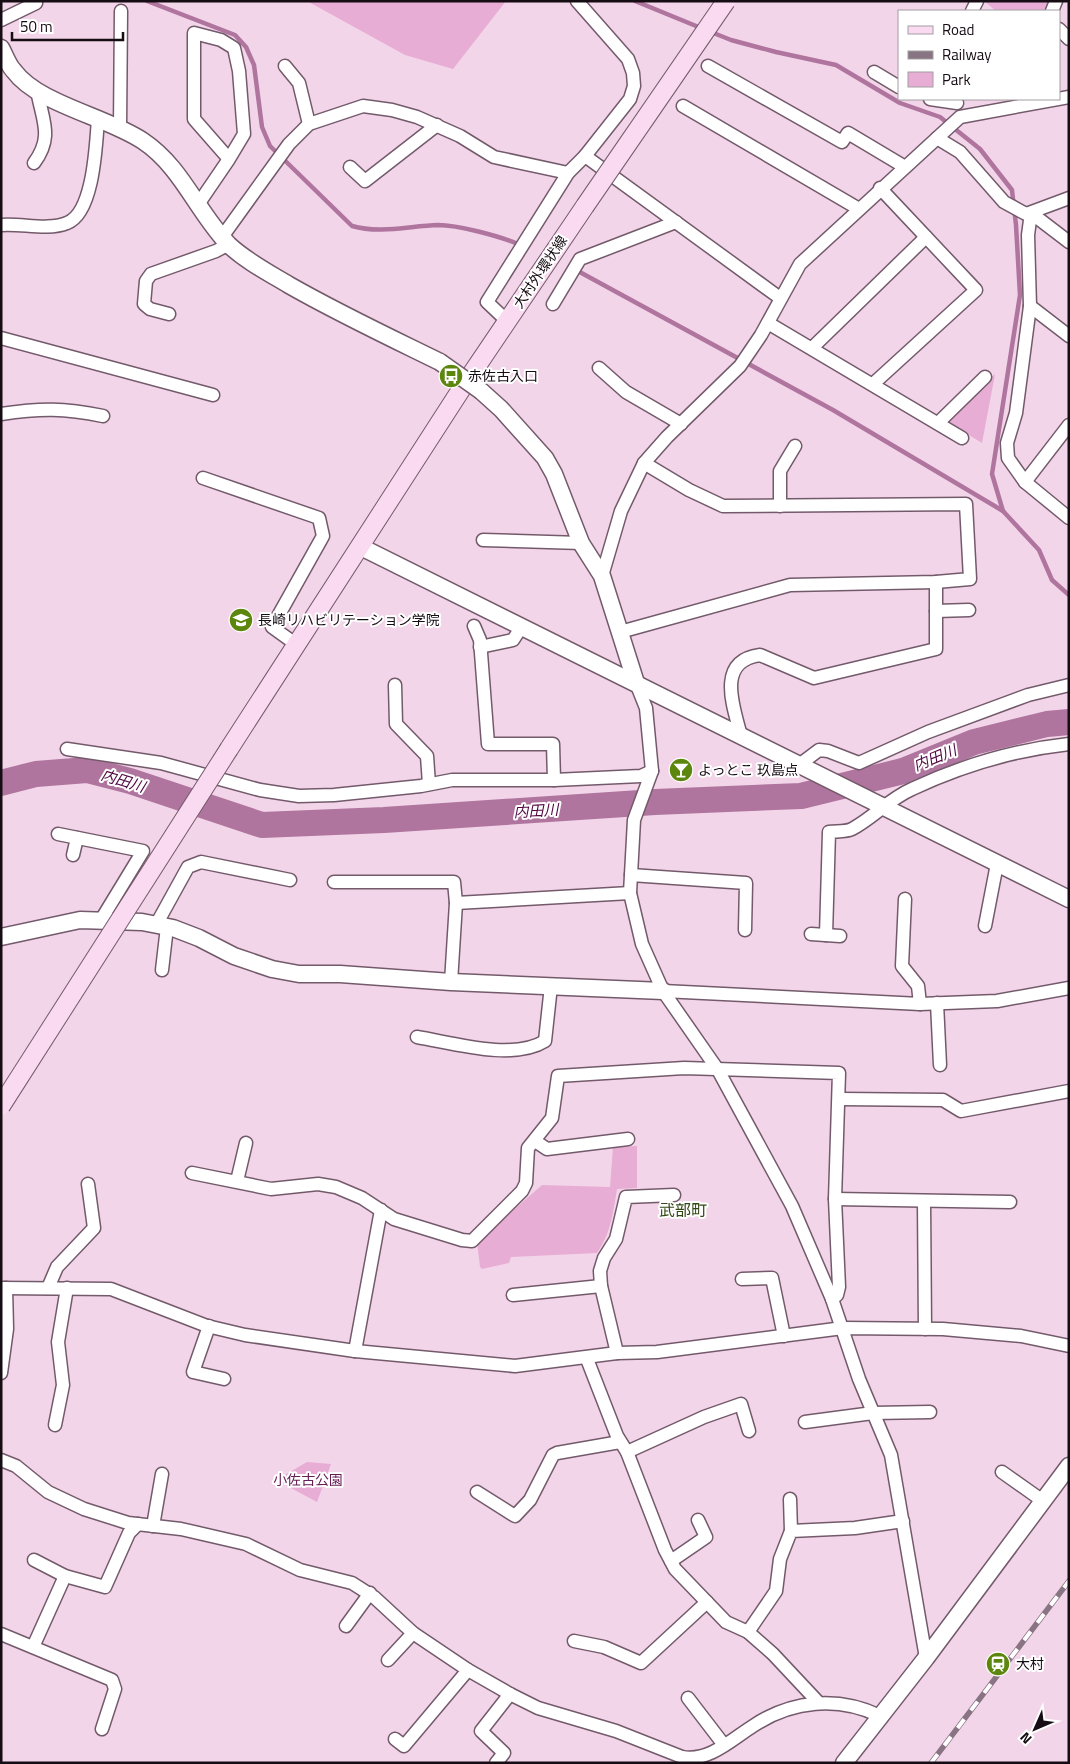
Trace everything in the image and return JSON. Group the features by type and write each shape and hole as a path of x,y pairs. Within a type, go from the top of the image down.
{"main road":[{"name":"大村外環状線","path":"1,1106 229,749 507,321 726,1"}],"street":[{"path":"507,321 487,302 568,174 585,156 630,99 634,86 633,73 628,59 577,1"},
{"path":"1,20 36,3"},
{"path":"120,128 121,11"},
{"path":"199,203 229,159 244,134 239,71 234,48 221,40 194,33 194,119 229,159"},
{"path":"1,48 14,72 37,90 120,128 144,141 162,156 180,175 226,241 249,260 326,307 440,362 481,391 545,458 554,474 581,543 602,576 636,683 646,708 651,775 634,820 630,894 642,944 663,991 718,1070 798,1216 832,1299 859,1379 891,1455 926,1658"},
{"path":"285,66 299,83 310,124"},
{"path":"708,66 842,142 848,133 905,167"},
{"path":"874,72 898,86"},
{"path":"34,163 42,152 46,133 37,90"},
{"path":"943,100 956,101 949,127 960,152 1004,202 1029,214 1069,242"},
{"path":"602,576 621,511 644,463 740,366 761,335 800,264 880,188 949,127 1057,100"},
{"path":"169,314 150,309 144,304 146,281 151,274 216,251 226,241 289,144 310,124 363,106 392,110 437,125 494,157 568,174"},
{"path":"683,106 858,209"},
{"path":"1,225 54,226 69,223 83,207 94,167 98,119"},
{"path":"350,167 365,181 437,125"},
{"path":"585,156 780,298"},
{"path":"873,384 976,290 880,188"},
{"path":"1029,214 1069,198"},
{"path":"1029,214 1030,306 1016,413 1007,443 1008,458 1024,482 1069,518"},
{"path":"553,304 580,258 676,222"},
{"path":"812,348 926,237"},
{"path":"1030,306 1069,336"},
{"path":"768,323 962,438"},
{"path":"1,338 213,395"},
{"path":"599,368 626,392 681,424"},
{"path":"938,423 985,377"},
{"path":"1,414 34,409 69,409 103,416"},
{"path":"1024,482 1068,427"},
{"path":"780,506 780,471 795,446"},
{"path":"620,632 790,585 936,582 970,579 968,501 723,506 690,490 644,463"},
{"path":"203,478 319,518 323,536 272,627 297,645"},
{"path":"483,540 581,543"},
{"path":"361,547 1069,899"},
{"path":"741,736 730,680 736,669 751,656 760,655 770,658 814,678 936,649 936,582"},
{"path":"936,611 969,610"},
{"path":"474,626 480,647 488,744 553,744 554,780"},
{"path":"480,647 513,640 522,626"},
{"path":"395,685 396,724 427,756 429,784"},
{"path":"806,768 819,750 828,751 859,763 956,722 1028,695 1069,685"},
{"path":"826,935 821,878 829,832 850,830 882,806 910,790 983,762 1023,751 1069,744"},
{"path":"67,749 162,763 260,790 299,796 334,795 452,780 554,780 651,775"},
{"path":"58,834 143,851 100,920"},
{"path":"73,855 77,838"},
{"path":"162,970 161,926 188,867 201,862 290,880"},
{"path":"985,926 997,864"},
{"path":"631,875 746,883 745,930"},
{"path":"334,882 454,882 456,903 451,982"},
{"path":"456,903 630,894"},
{"path":"905,899 902,966 918,986 920,1004"},
{"path":"1,937 80,920 161,926 199,938 234,956 272,969 298,974 340,974 451,982 920,1004 997,1001 1069,988"},
{"path":"812,934 840,936"},
{"path":"417,1037 510,1052 538,1045 545,1041 551,986"},
{"path":"937,1003 940,1065"},
{"path":"192,1173 271,1188 318,1184 336,1187 362,1198 394,1219 462,1240 472,1241 522,1191 526,1184 528,1148 552,1118 558,1076 684,1068 839,1073 840,1099 835,1199 839,1287 837,1295 832,1299"},
{"path":"840,1099 943,1100 962,1111 1069,1090"},
{"path":"535,1141 547,1149 628,1139"},
{"path":"237,1182 246,1143"},
{"path":"48,1288 57,1267 94,1228 88,1184"},
{"path":"617,1353 601,1286 600,1271 604,1258 616,1239 626,1197 674,1195"},
{"path":"835,1199 1010,1202"},
{"path":"924,1201 925,1329"},
{"path":"355,1352 381,1210"},
{"path":"742,1279 772,1278 784,1336"},
{"path":"514,1295 601,1286"},
{"path":"1,1373 7,1329 4,1288 111,1289 209,1326 245,1335 355,1352 515,1366 587,1359 617,1353 657,1352 843,1328 925,1329 1020,1336 1069,1346"},
{"path":"55,1425 63,1385 58,1342 67,1288"},
{"path":"209,1326 192,1372 224,1379"},
{"path":"587,1359 676,1569 726,1622 748,1632 773,1654 818,1702"},
{"path":"477,1492 515,1516 530,1500 553,1455 557,1453 624,1447 741,1404 749,1431"},
{"path":"805,1422 873,1413 930,1412"},
{"path":"1,1460 16,1466 48,1492 84,1509 138,1524 181,1529 246,1544 300,1570 352,1582 370,1593 413,1633 468,1670 510,1694 538,1708 616,1731 682,1757 693,1759 718,1753 772,1716 787,1709 818,1702 855,1706 880,1716"},
{"path":"844,1763 926,1658 1069,1466"},
{"path":"1002,1472 1043,1501"},
{"path":"153,1526 162,1474"},
{"path":"748,1632 776,1591 780,1559 790,1531 790,1499"},
{"path":"671,1561 706,1537 698,1520"},
{"path":"790,1531 855,1528 903,1521"},
{"path":"34,1560 65,1576 105,1587 129,1533 138,1524"},
{"path":"33,1647 65,1576"},
{"path":"346,1626 370,1593"},
{"path":"574,1641 604,1647 641,1663 707,1602"},
{"path":"388,1660 413,1633"},
{"path":"1,1634 112,1680 115,1689 102,1729"},
{"path":"395,1740 404,1746 468,1670"},
{"path":"496,1763 504,1753 481,1731 510,1694"},
{"path":"688,1698 718,1753"}],"green space":[{"path":"307,1 506,1 453,69 405,55"},
{"path":"984,1 1051,1 1046,10 995,10"},
{"path":"995,374 982,443 946,421"},
{"path":"637,1146 637,1188 617,1189 613,1215 605,1238 597,1253 511,1257 509,1263 482,1269 480,1267 477,1242 542,1185 610,1187 613,1147"},
{"name":"小佐古公園","path":"307,1462 331,1464 317,1502 276,1480"}],"waterway":[{"path":"147,1 235,35 246,47 254,65 262,127 270,146 352,226 384,229 446,225 518,244"},
{"path":"635,1 701,28"},
{"path":"711,32 731,40 776,52 836,65 900,103 940,117 980,149 1012,190 1020,295 992,474 1003,511"},
{"path":"576,270 833,410 1003,511 1039,550 1052,580 1069,595"},
{"name":"内田川","path":"1,783 36,774 87,770 130,781 262,825 384,820 655,802 801,796 903,771 974,742 1047,724 1069,722"}],"railway":[{"path":"931,1763 1069,1581"}],"place":[{"name":"赤佐古入口","path":"451,376"},
{"name":"長崎リハビリテーション学院","path":"241,620"},
{"name":"よっとこ 玖島点","path":"681,770"},
{"name":"大村","path":"998,1664"}],"district":[{"name":"武部町","path":"683,1210"}]}
